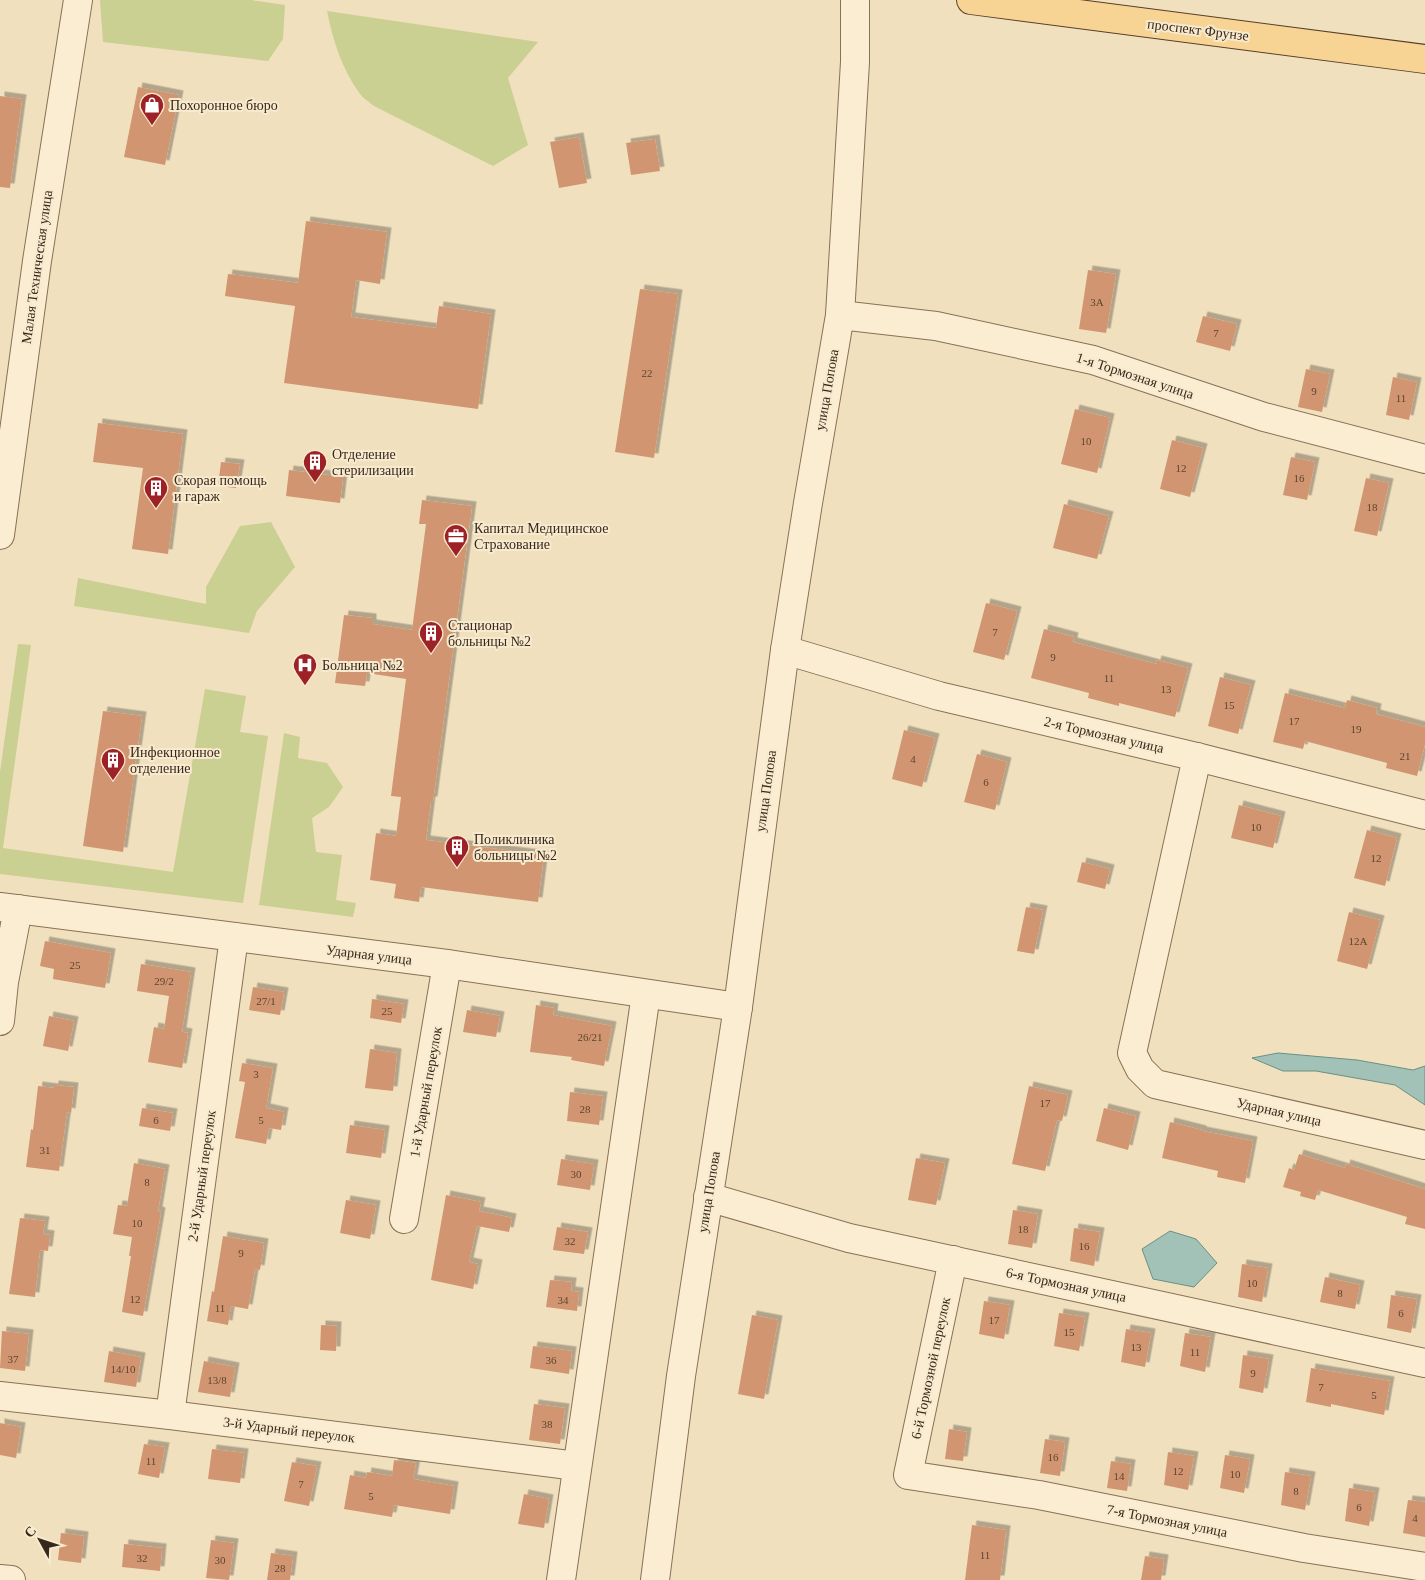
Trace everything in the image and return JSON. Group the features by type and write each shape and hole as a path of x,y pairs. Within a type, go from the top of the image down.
{"main road":[{"name":"проспект Фрунзе","path":"972,0 1425,59"}],"street":[{"name":"Малая Техническая улица","path":"0,535 37,261 78,0"},
{"name":"улица Попова","path":"655,1580 681,1376 738,1007 785,650 840,315 854,62 855,0"},
{"name":"1-я Тормозная улица","path":"840,315 944,328 1093,360 1264,417 1425,459"},
{"name":"2-я Тормозная улица","path":"785,650 939,696 1197,757 1425,814"},
{"name":"Ударная улица","path":"1197,757 1132,1053 1140,1069 1155,1084 1425,1145"},
{"name":"Ударная улица","path":"9,908 447,964 738,1007"},
{"path":"0,1021 9,908"},
{"name":"2-й Ударный переулок","path":"170,1415 234,937"},
{"name":"1-й Ударный переулок","path":"404,1219 447,964"},
{"path":"561,1580 646,994"},
{"name":"6-я Тормозная улица","path":"708,1197 849,1238 1425,1363"},
{"name":"6-й Тормозной переулок","path":"908,1476 953,1260"},
{"name":"3-й Ударный переулок","path":"0,1396 170,1415 577,1466"},
{"name":"7-я Тормозная улица","path":"908,1476 1039,1496 1304,1548 1425,1567"},
{"path":"0,1579 12,1580"}],"green space":[{"path":"100,0 251,0 285,5 283,39 268,61 103,42"},
{"path":"327,11 538,42 508,78 528,145 493,166 374,106 360,94 343,65 335,44"},
{"path":"271,522 295,567 257,611 249,633 74,606 78,578 206,604 206,587 240,526"},
{"path":"18,644 31,645 3,848 173,872 205,689 246,696 240,732 268,736 243,903 0,874 0,772"},
{"path":"284,733 300,737 298,758 327,763 343,787 329,807 312,818 316,852 342,855 336,900 356,903 353,917 259,905"}],"water":[{"path":"1278,1053 1357,1060 1413,1070 1425,1066 1425,1105 1395,1085 1316,1071 1283,1071 1252,1058"},
{"path":"1170,1231 1196,1239 1217,1263 1194,1287 1153,1279 1142,1249"}],"building":[{"name":"Похоронное бюро","path":"138,87 179,95 165,165 124,157"},
{"path":"0,96 22,99 10,188 0,187"},
{"path":"579,137 587,183 559,188 550,142"},
{"path":"655,139 660,171 631,175 626,143"},
{"path":"306,221 387,232 380,284 356,280 351,317 436,328 439,306 491,314 478,409 284,383 295,306 225,296 228,274 298,283"},
{"path":"1088,270 1116,274 1106,333 1079,329"},
{"path":"640,289 678,294 654,458 615,452"},
{"path":"1203,316 1237,324 1230,351 1196,342"},
{"path":"1306,369 1330,374 1322,412 1298,407"},
{"path":"1393,377 1417,382 1409,420 1386,415"},
{"path":"1075,409 1110,418 1097,473 1061,464"},
{"name":"Скорая помощь и гараж","path":"98,423 183,434 168,554 132,549 143,468 93,462"},
{"path":"1172,440 1203,448 1190,497 1160,489"},
{"path":"1291,457 1315,462 1307,500 1283,495"},
{"path":"221,462 240,464 236,488 218,486"},
{"name":"Отделение стерилизации","path":"289,470 343,477 340,503 286,496"},
{"path":"1366,478 1389,483 1377,536 1354,531"},
{"path":"422,500 472,506 433,801 431,801 426,840 544,855 538,902 421,887 419,902 394,898 396,884 370,880 376,833 396,836 401,797 391,796 406,679 367,673 365,686 335,683 344,615 372,618 372,624 412,630 426,524 419,524"},
{"path":"1064,504 1109,516 1097,559 1053,548"},
{"path":"986,603 1017,611 1004,660 973,652"},
{"path":"1044,629 1074,637 1073,642 1156,664 1157,660 1188,668 1175,717 1119,703 1119,706 1088,698 1089,693 1031,678"},
{"path":"1220,677 1251,685 1238,734 1208,726"},
{"path":"1285,693 1345,708 1347,700 1377,708 1376,714 1425,727 1425,744 1417,776 1386,768 1387,763 1305,741 1303,749 1273,742"},
{"name":"Инфекционное отделение","path":"103,711 142,716 123,852 83,846"},
{"path":"904,730 935,738 922,787 892,779"},
{"path":"977,754 1007,762 995,810 964,802"},
{"path":"1239,805 1281,816 1273,848 1231,838"},
{"path":"1367,830 1397,838 1385,886 1354,878"},
{"path":"1082,862 1110,869 1105,889 1077,882"},
{"path":"1026,907 1043,910 1034,954 1017,951"},
{"path":"1349,912 1380,920 1367,969 1337,961"},
{"path":"45,941 111,953 105,988 53,979 54,969 40,966"},
{"path":"141,964 191,972 182,1032 188,1033 182,1068 148,1062 154,1027 164,1029 169,996 137,991"},
{"path":"253,987 284,992 280,1015 249,1010"},
{"path":"372,999 404,1004 401,1023 370,1018"},
{"path":"536,1005 554,1008 553,1015 612,1026 604,1066 571,1060 572,1057 530,1052"},
{"path":"467,1010 500,1016 496,1037 463,1032"},
{"path":"49,1016 74,1021 68,1051 43,1046"},
{"path":"370,1049 397,1053 393,1091 365,1088"},
{"path":"242,1063 273,1068 266,1108 284,1112 281,1130 269,1128 266,1144 235,1138 245,1082 239,1081"},
{"path":"54,1085 74,1087 71,1113 67,1112 59,1171 26,1167 31,1129 33,1130 38,1086 54,1088"},
{"path":"1029,1086 1068,1095 1062,1121 1057,1120 1045,1171 1012,1164"},
{"path":"570,1092 603,1096 599,1125 567,1121"},
{"path":"142,1108 173,1113 170,1131 139,1126"},
{"path":"1104,1108 1136,1116 1128,1150 1096,1141"},
{"path":"1170,1122 1202,1131 1253,1141 1245,1183 1217,1177 1218,1171 1162,1158"},
{"path":"350,1125 385,1130 381,1158 346,1153"},
{"path":"1299,1154 1345,1168 1346,1164 1425,1189 1425,1229 1405,1224 1407,1217 1318,1190 1315,1200 1300,1196 1301,1192 1283,1187 1289,1168 1294,1170"},
{"path":"916,1158 945,1163 936,1205 908,1200"},
{"path":"561,1159 594,1164 590,1190 557,1185"},
{"path":"134,1163 165,1169 158,1211 161,1212 143,1316 122,1312 131,1256 129,1256 132,1237 113,1234 118,1205 127,1206"},
{"path":"446,1195 481,1202 479,1211 512,1218 509,1232 477,1226 469,1262 478,1264 473,1289 431,1280"},
{"path":"346,1200 376,1205 370,1239 340,1233"},
{"path":"1013,1210 1038,1214 1032,1248 1008,1244"},
{"path":"20,1218 45,1221 43,1234 50,1235 48,1251 40,1250 35,1297 9,1294"},
{"path":"557,1227 588,1232 584,1254 553,1250"},
{"path":"1074,1228 1100,1232 1094,1266 1070,1261"},
{"path":"223,1236 264,1243 260,1270 255,1269 248,1309 231,1306 228,1325 207,1321 212,1291 214,1292"},
{"path":"1242,1264 1268,1268 1262,1302 1238,1297"},
{"path":"1325,1277 1360,1285 1355,1309 1320,1302"},
{"path":"550,1280 572,1282 571,1291 579,1292 577,1311 546,1307"},
{"path":"1391,1295 1417,1299 1411,1333 1387,1328"},
{"path":"984,1301 1010,1305 1004,1339 979,1334"},
{"path":"1059,1313 1085,1317 1079,1351 1054,1346"},
{"path":"752,1315 778,1320 764,1399 738,1394"},
{"path":"321,1325 337,1326 336,1351 320,1350"},
{"path":"1126,1329 1151,1333 1145,1367 1121,1362"},
{"path":"2,1331 29,1334 25,1371 0,1368"},
{"path":"1185,1333 1211,1337 1205,1372 1180,1366"},
{"path":"533,1346 572,1351 569,1374 530,1368"},
{"path":"109,1351 141,1357 136,1387 104,1382"},
{"path":"1243,1355 1269,1359 1263,1393 1239,1388"},
{"path":"204,1361 235,1367 230,1397 198,1392"},
{"path":"1311,1368 1390,1381 1384,1415 1331,1404 1331,1407 1306,1402"},
{"path":"534,1404 565,1408 560,1444 529,1440"},
{"path":"0,1423 21,1427 16,1458 0,1455"},
{"path":"949,1429 967,1432 963,1461 945,1459"},
{"path":"1045,1439 1065,1442 1060,1476 1040,1473"},
{"path":"144,1444 165,1447 159,1478 138,1474"},
{"path":"212,1449 244,1453 240,1483 208,1479"},
{"path":"1168,1452 1194,1456 1188,1490 1164,1485"},
{"path":"1225,1455 1250,1459 1244,1493 1220,1488"},
{"path":"394,1460 416,1463 413,1479 454,1486 450,1514 394,1505 392,1517 344,1509 350,1475 366,1478 367,1472 392,1476"},
{"path":"1111,1461 1131,1464 1127,1491 1107,1488"},
{"path":"292,1462 317,1466 309,1506 284,1501"},
{"path":"1285,1472 1311,1476 1305,1510 1281,1505"},
{"path":"1349,1488 1375,1492 1369,1526 1345,1521"},
{"path":"524,1494 549,1499 544,1528 518,1524"},
{"path":"1408,1500 1425,1502 1425,1537 1403,1533"},
{"path":"972,1525 1006,1530 1000,1580 965,1580"},
{"path":"61,1533 84,1536 81,1563 58,1560"},
{"path":"211,1540 234,1543 229,1580 206,1578"},
{"path":"124,1544 162,1548 160,1571 122,1567"},
{"path":"271,1553 293,1556 290,1580 267,1580"},
{"path":"1145,1556 1164,1559 1161,1580 1141,1580"}],"place":[{"name":"Похоронное бюро","path":"152,126"},
{"name":"Отделение стерилизации","path":"315,483"},
{"name":"Скорая помощь и гараж","path":"156,509"},
{"name":"Капитал Медицинское Страхование","path":"456,557"},
{"name":"Стационар больницы №2","path":"431,654"},
{"name":"Больница №2","path":"305,686"},
{"name":"Инфекционное отделение","path":"113,781"},
{"name":"Поликлиника больницы №2","path":"457,868"}]}
